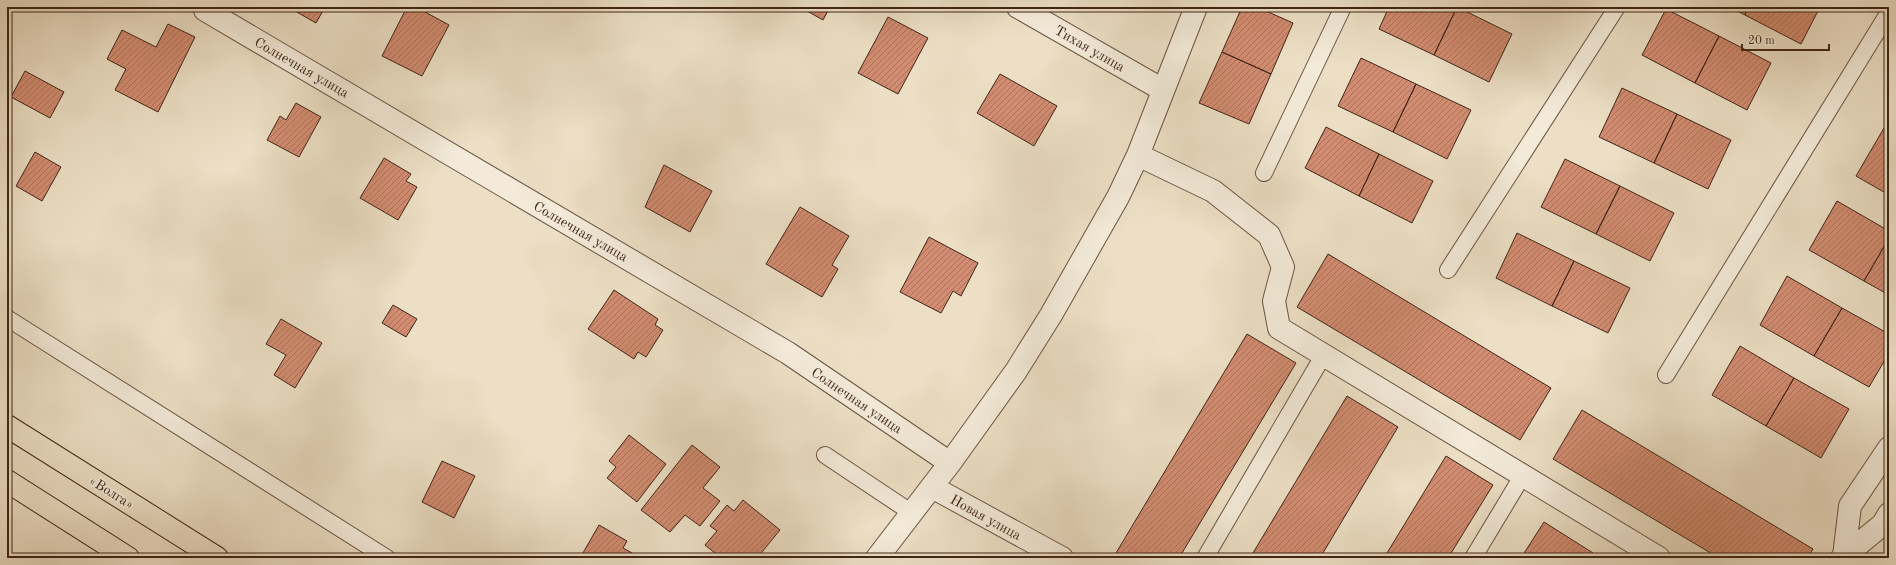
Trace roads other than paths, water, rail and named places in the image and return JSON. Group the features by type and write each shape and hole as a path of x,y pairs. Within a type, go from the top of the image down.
{"highway":[{"name":"«Волга»","path":"7,426 217,558"},
{"path":"7,481 124,557"}],"street":[{"name":"Тихая улица","path":"1018,7 1163,90"},
{"path":"877,558 950,463 1016,371 1051,315 1118,197 1138,155 1196,7"},
{"name":"Солнечная улица","path":"205,10 788,352 950,463"},
{"path":"1138,155 1213,192 1268,235 1284,267 1274,301 1279,328 1323,356 1660,558"},
{"path":"1843,557 1850,506 1889,448"},
{"name":"Новая улица","path":"932,487 1062,558"},
{"path":"1843,557 1883,524 1889,514"}],"lane":[{"path":"1264,173 1343,7"},
{"path":"1448,270 1617,7"},
{"path":"1666,375 1889,12"},
{"path":"7,318 387,558"},
{"path":"1206,558 1323,356"},
{"path":"825,454 912,513"},
{"path":"1473,558 1523,475"}]}
